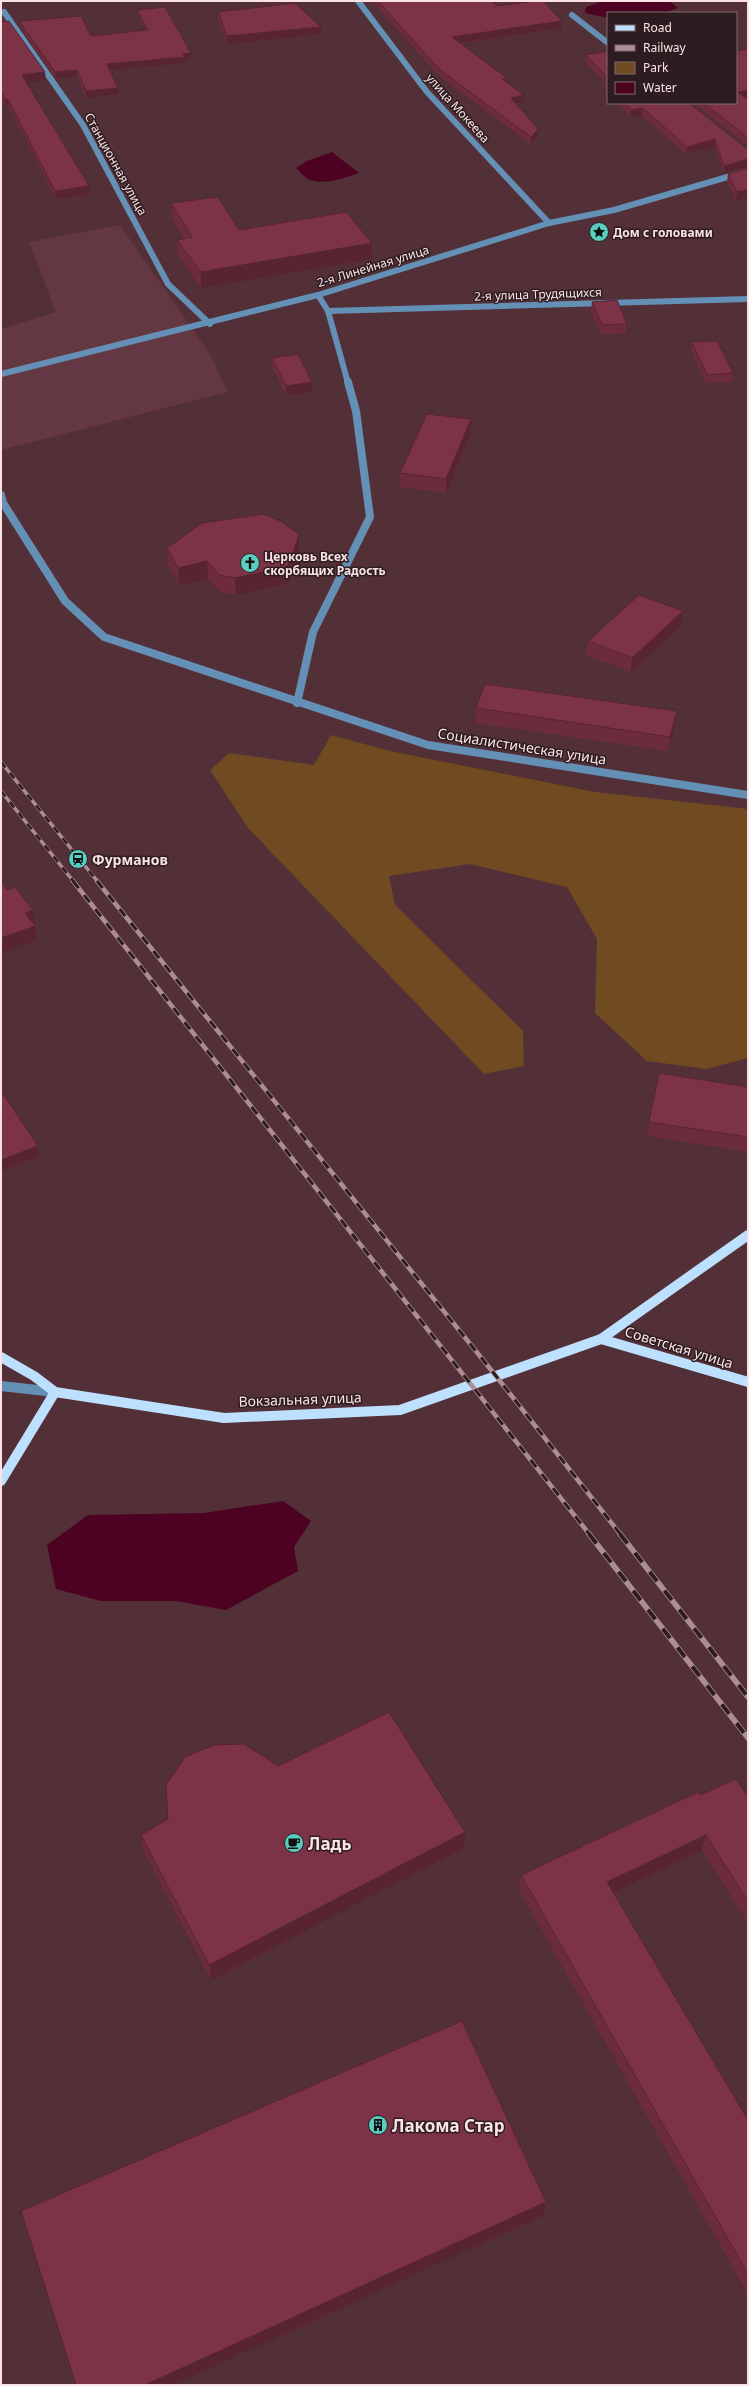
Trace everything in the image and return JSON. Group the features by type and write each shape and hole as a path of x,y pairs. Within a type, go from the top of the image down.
{"main road":[{"name":"Вокзальная улица","path":"1,1357 34,1376 55,1392 224,1418 400,1410 601,1339 748,1235"},
{"name":"Советская улица","path":"601,1339 748,1382"},
{"path":"1,1481 55,1392"}],"street":[{"name":"улица Мокеева","path":"358,1 427,92 550,223"},
{"name":"Станционная улица","path":"4,12 83,125 168,284 210,324"},
{"path":"572,15 607,42"},
{"name":"2-я Линейная улица","path":"1,374 210,324 318,295 550,223 614,210 748,171"},
{"path":"296,702 313,632 370,517 356,411 328,311 318,295"},
{"name":"2-я улица Трудящихся","path":"328,311 748,299"},
{"name":"Социалистическая улица","path":"1,495 3,503 66,601 104,637 428,745 748,795"},
{"path":"1,1386 55,1392"}],"shaded area":[{"path":"120,225 210,354 228,392 1,450 1,329 56,312 29,242"}],"green space":[{"path":"331,735 390,751 595,792 748,809 748,1058 706,1069 647,1061 595,1013 597,939 567,887 470,864 389,876 395,905 523,1031 524,1066 484,1074 248,828 210,770 229,753 314,765"}],"water":[{"path":"603,1 669,1 678,8 667,12 607,12 607,18 585,13 586,7"},
{"path":"332,152 359,173 320,182 308,179 296,168 307,161"},
{"path":"283,1501 311,1521 294,1547 298,1571 226,1610 176,1601 101,1601 56,1589 47,1545 88,1515 204,1513"}],"building":[{"path":"378,1 491,1 497,6 543,1 562,21 452,37 507,78 502,79 524,95 511,98 538,129 531,137 439,69"},
{"path":"295,3 321,27 227,36 218,12"},
{"path":"165,7 191,53 183,54 185,57 107,64 118,88 86,91 77,70 55,72 19,21 81,16 91,36 148,30 137,10"},
{"path":"9,21 45,72 22,75 89,186 55,191 8,99 5,99 1,91 1,22"},
{"path":"748,49 748,90 738,92 748,100 748,138 705,104 737,104 737,51"},
{"path":"607,51 607,77 586,55"},
{"path":"626,104 690,104 746,148 748,148 748,159 724,166 715,139 687,147 643,108 631,110"},
{"path":"748,168 748,190 737,192 728,174"},
{"path":"218,197 239,230 346,212 372,243 201,272 177,240 192,237 171,203"},
{"path":"617,300 627,324 602,325 592,302"},
{"path":"717,341 733,373 707,375 692,342"},
{"path":"298,354 312,382 286,386 272,358"},
{"path":"427,414 471,419 446,479 400,473"},
{"path":"264,514 280,521 299,534 287,567 235,578 219,575 207,561 178,568 167,548 202,523"},
{"path":"639,595 683,611 632,658 588,641"},
{"path":"485,684 677,711 670,737 476,708"},
{"path":"1,882 7,890 15,887 33,910 25,913 35,926 1,938"},
{"path":"659,1073 748,1087 748,1137 649,1122"},
{"path":"1,1091 38,1146 1,1160"},
{"path":"389,1712 465,1832 209,1965 141,1835 168,1819 166,1785 185,1757 214,1745 244,1744 278,1766"},
{"path":"736,1779 748,1797 748,1901 706,1835 607,1882 748,2120 748,2274 521,1875 698,1792 700,1795"},
{"name":"Лакома Стар","path":"462,2021 546,2202 145,2385 76,2385 21,2211"}],"railway":[{"path":"1,762 98,882"},
{"path":"1,791 74,882"},
{"path":"73,881 590,1535"},
{"path":"97,881 496,1376 621,1535"},
{"path":"589,1534 748,1738"},
{"path":"620,1534 748,1697"}],"place":[{"name":"Дом с головами","path":"599,232"},
{"name":"Церковь Всех скорбящих Радость","path":"250,563"},
{"name":"Фурманов","path":"78,859"},
{"name":"Ладь","path":"294,1843"},
{"name":"Лакома Стар","path":"378,2125"}]}
